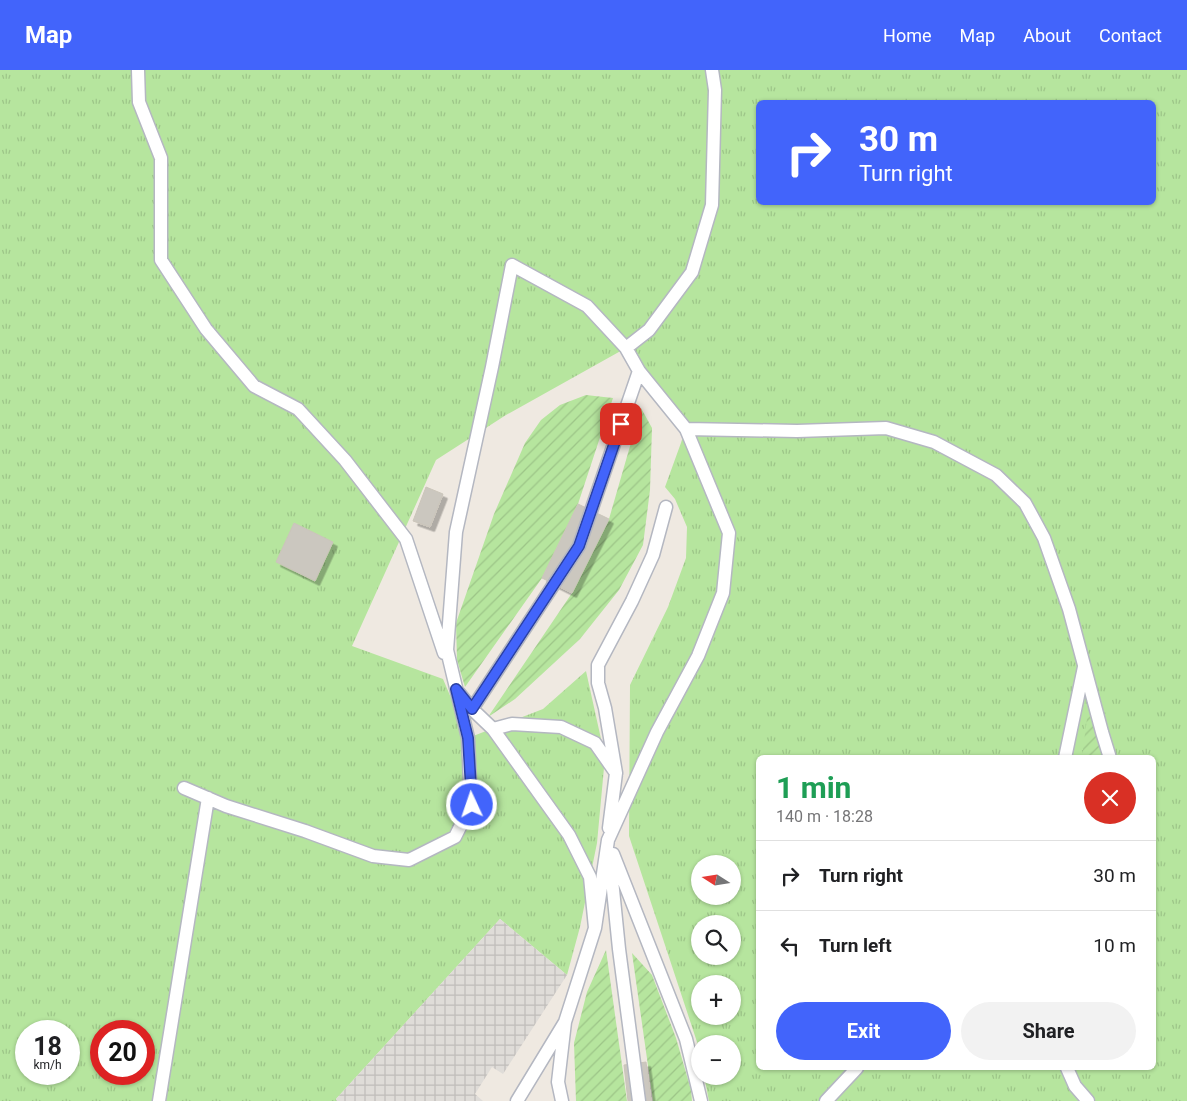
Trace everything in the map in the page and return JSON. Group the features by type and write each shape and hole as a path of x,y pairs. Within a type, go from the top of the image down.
{"lane":[{"path":"138,70 139,102 161,158 161,260 206,329 254,386 298,409 345,460 406,539 456,689 472,709 493,729 569,835 590,877 595,928"},
{"path":"626,348 649,330 692,272 712,205 715,90 712,70"},
{"path":"184,788 226,806 305,831 373,856 409,860 455,837 472,805 468,738 447,650 456,532 512,265 587,306 626,348 639,371 686,429 730,533 723,593 698,656 657,732 608,840 619,949 638,1101"},
{"path":"472,709 579,546 639,371"},
{"path":"686,429 797,431 886,428 934,442 996,475 1025,504 1044,538 1070,609 1109,755"},
{"path":"562,1101 558,1082 565,1022 595,928 616,773 605,708 598,683 598,665 632,601 653,555 666,507"},
{"path":"1066,755 1084,664"},
{"path":"493,729 512,724 561,727 595,743 616,773"},
{"path":"159,1101 208,798"},
{"path":"608,840 686,1038 701,1101"},
{"path":"517,1101 565,1022"},
{"path":"826,1101 855,1070"},
{"path":"1068,1070 1075,1086 1088,1101"}],"green space":[{"path":"0,70 1187,70 1187,1101 709,1101 706,1085 741,1085 741,1035 695,1035 691,1025 741,1025 741,975 691,975 691,1024 629,836 630,685 668,607 686,558 687,527 675,499 665,487 686,429 626,348 506,415 436,460 352,646 443,679 468,738 543,709 586,671 605,757 597,843 580,927 567,975 500,919 336,1099 337,1101 0,1101"},
{"path":"586,395 613,398 578,504 542,578 465,687 457,660 456,623 494,514 525,443 541,420 560,405"},
{"path":"641,408 652,428 650,490 643,545 619,590 580,639 515,699 488,717 572,593 609,519"},
{"path":"1088,711 1102,755 1082,755"},
{"path":"606,950 627,1101 576,1101 574,1043 587,992"},
{"path":"632,953 652,975 676,1038 691,1090 692,1101 653,1101"}],"shaded area":[{"path":"500,919 567,975 503,1074 492,1067 475,1094 483,1101 337,1101 336,1099"}],"building":[{"path":"426,487 443,494 430,527 413,521"},
{"path":"578,504 609,519 572,593 542,578"},
{"path":"294,523 333,542 315,581 276,562"},
{"path":"646,1062 651,1101 628,1101 624,1065"}],"route":[{"path":"472,805 468,738 456,689 472,709 579,546 621,424"}]}
